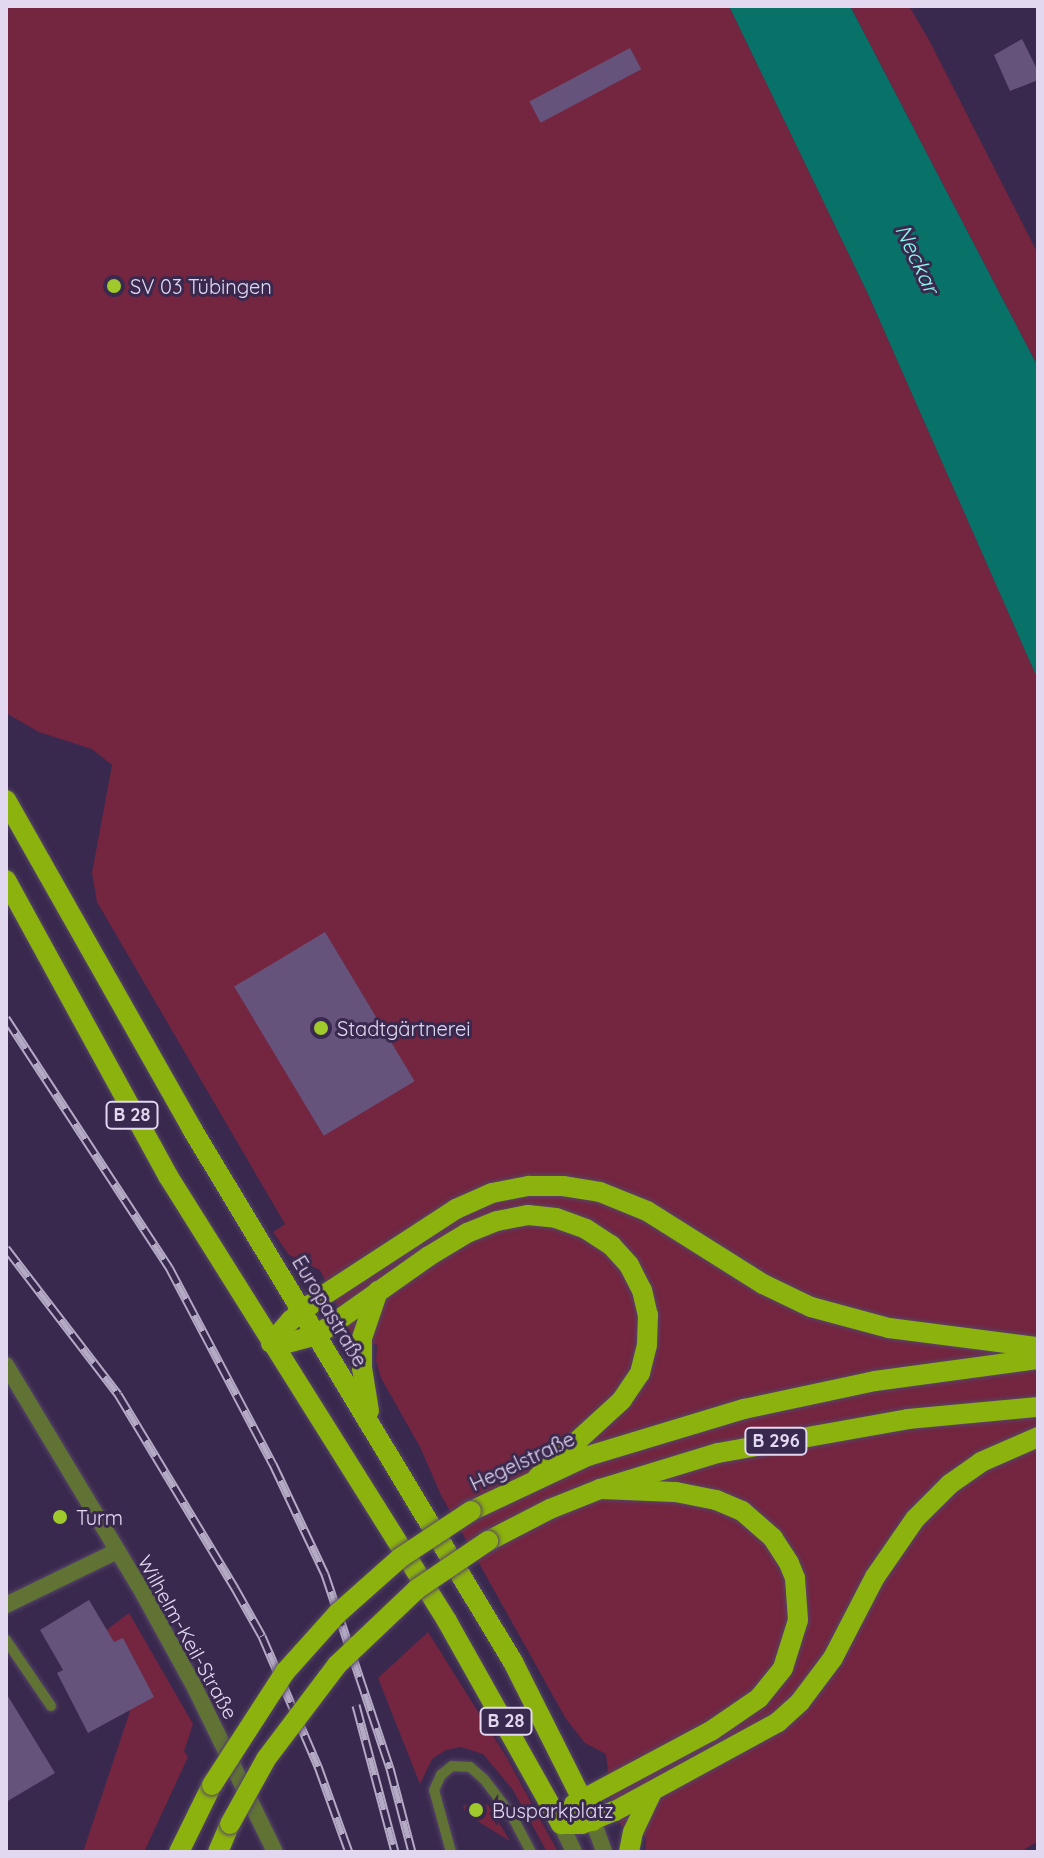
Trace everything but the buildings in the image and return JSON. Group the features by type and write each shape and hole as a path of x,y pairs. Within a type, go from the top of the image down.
{"main road":[{"name":"Europastraße","path":"6,800 192,1129 507,1652 593,1821"},
{"name":"B 28","path":"6,880 118,1090 271,1343 447,1621 561,1824"},
{"path":"271,1343 302,1312 456,1209 492,1193 529,1186 563,1186 600,1192 647,1211 763,1284 811,1307 862,1322 913,1332 1038,1347"},
{"path":"271,1343 287,1343 317,1335 467,1233 497,1221 528,1215 556,1218 586,1229 611,1245 629,1265 642,1290 648,1315 647,1345 640,1373 622,1400 537,1478"},
{"path":"373,1429 361,1352 368,1314 378,1291"},
{"name":"Hegelstraße","path":"179,1852 212,1785 275,1685 337,1614 400,1558 471,1511 537,1478 630,1441 744,1409 934,1372 1038,1359"},
{"name":"B 296","path":"600,1489 684,1462 753,1445 956,1414 1038,1407"},
{"path":"561,1824 593,1821 652,1792 747,1742 800,1702 833,1658 875,1577 902,1535 950,1484 981,1462 1038,1437"},
{"path":"218,1852 266,1759 337,1665 417,1589 488,1541 550,1509 600,1489 676,1492 716,1500 742,1511 773,1538 795,1578 798,1620 786,1660 759,1698 711,1731 583,1797 561,1824"},
{"path":"629,1852 633,1832 652,1792"}],"street":[{"name":"Wilhelm-Keil-Straße","path":"6,1365 195,1688 275,1852"},
{"path":"6,1605 117,1551"},
{"name":"Europastraße","path":"593,1821 604,1852"},
{"path":"561,1824 574,1852"}],"lane":[{"path":"6,1640 51,1706"},
{"path":"451,1852 434,1790 441,1775 452,1766 470,1767 484,1779 512,1816 531,1852"}],"shaded area":[{"path":"6,6 729,6 868,294 1038,680 1038,1841 1020,1852 645,1852 646,1837 621,1826 611,1799 606,1754 585,1743 566,1719 441,1495 420,1447 381,1378 376,1361 377,1345 350,1332 320,1270 289,1255 273,1232 285,1224 97,902 92,873 112,765 92,749 39,732 6,713"},
{"path":"850,6 909,6 929,40 1038,254 1038,367"},
{"path":"129,1613 193,1724 184,1751 188,1757 144,1852 83,1852 131,1708 100,1635"},
{"path":"428,1632 507,1758 558,1852 547,1852 513,1790 483,1754 461,1747 446,1750 432,1759 420,1784 378,1678"},
{"path":"472,1801 488,1805 510,1841 466,1814 463,1806"}],"water":[{"name":"Neckar","path":"729,6 850,6 1038,367 1038,680 868,294"}],"railway":[{"path":"6,1018 169,1267 273,1464 325,1574 390,1768 412,1852"},
{"path":"6,1248 118,1394 235,1588 262,1636 318,1766 349,1852"},
{"path":"356,1705 395,1852"}],"place":[{"name":"SV 03 Tübingen","path":"114,286"},
{"name":"Stadtgärtnerei","path":"321,1028"},
{"name":"Turm","path":"60,1517"},
{"name":"Busparkplatz","path":"476,1810"}]}
